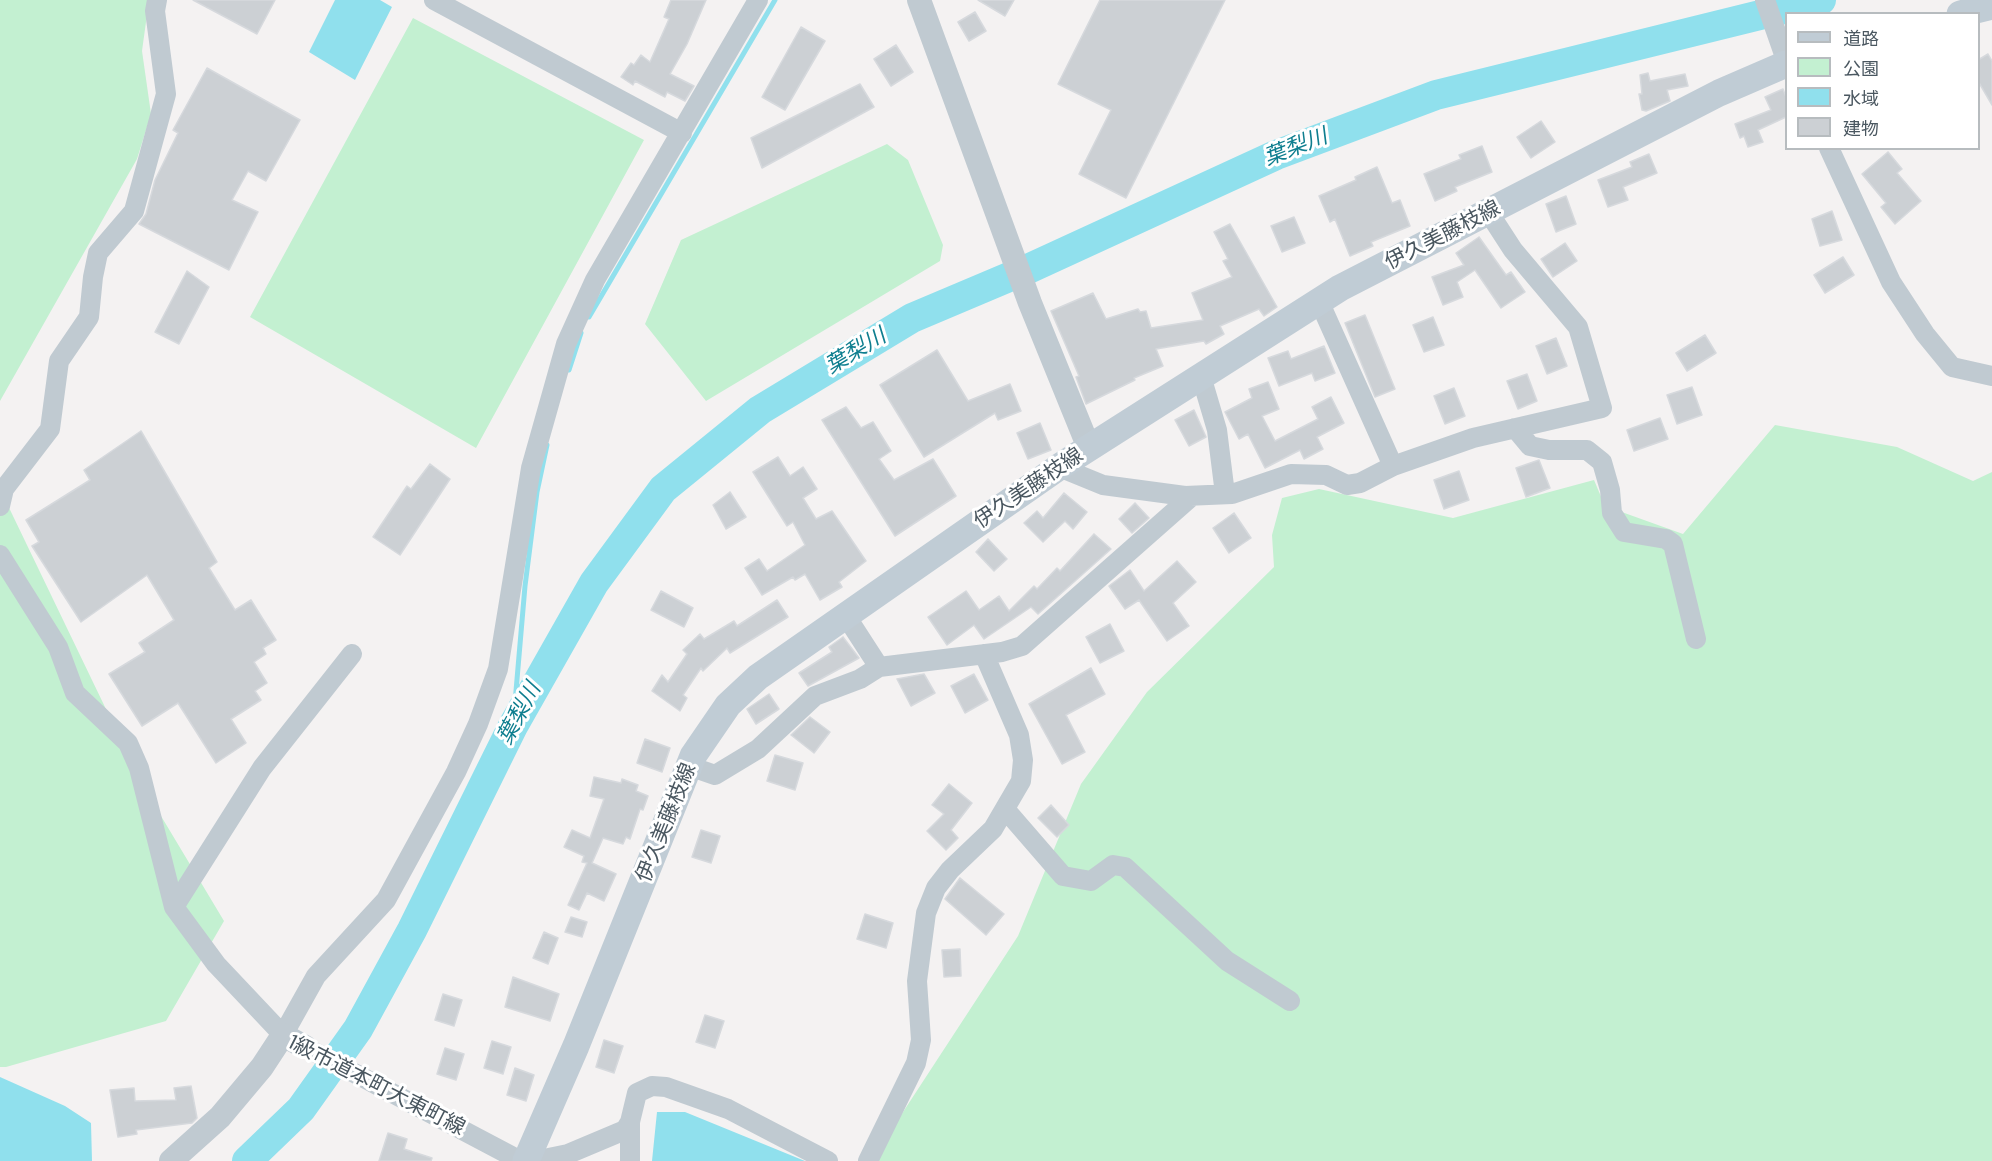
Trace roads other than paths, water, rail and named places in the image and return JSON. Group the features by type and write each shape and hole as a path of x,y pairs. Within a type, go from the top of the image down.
{"main road":[{"path":"1968,12 1992,6"},
{"name":"伊久美藤枝線","path":"526,1161 576,1046 693,756 728,705 758,677 1059,467 1319,301 1785,58"}],"street":[{"path":"0,506 4,489 50,429 59,361 89,317 98,253 134,211 165,94 155,10 157,0"},
{"path":"434,0 682,133"},
{"path":"0,555 58,647 75,693 128,743 139,768 174,907 216,964 283,1035 316,976 386,900 456,772 478,724 498,669 531,468 566,344 596,280 758,0"},
{"path":"919,0 1030,303 1089,448"},
{"path":"1765,0 1785,58"},
{"path":"1830,150 1891,282 1925,334 1952,367 1992,376"},
{"path":"1059,467 1103,484 1137,491 1192,496 1225,494 1291,474 1326,475 1347,486 1360,483 1393,466 1473,438 1602,408 1578,327 1514,250 1489,213"},
{"path":"1319,301 1393,466"},
{"path":"1201,376 1217,430 1225,494"},
{"path":"1515,428 1530,446 1549,450 1587,450 1602,462 1610,490 1612,513 1624,532 1666,539 1673,544 1696,639"},
{"path":"689,766 714,775 758,749 815,696 860,680 879,667 984,654 1022,646 1192,496"},
{"path":"846,616 879,667"},
{"path":"174,907 262,768 352,654"},
{"path":"868,1161 916,1063 921,1040 917,981 926,913 943,879 993,829 1021,781 1023,760 1019,735 984,654"},
{"path":"1005,809 1063,876 1091,881 1113,865 1125,867 1227,961 1290,1001"},
{"name":"1級市道本町大東町線","path":"171,1161 220,1118 262,1066 283,1035 521,1161"},
{"path":"630,1161 630,1122 637,1093 652,1086 666,1087 728,1109 828,1161"},
{"path":"534,1161 568,1154 625,1130 630,1122"}],"water":[{"path":"335,0 380,0 392,7 355,80 309,52"},
{"path":"0,1077 65,1106 91,1123 92,1161 0,1161"},
{"path":"657,1112 685,1112 805,1161 652,1161"}],"waterway":[{"path":"589,317 775,0"},
{"name":"葉梨川","path":"247,1161 301,1109 358,1029 412,930 513,726 594,583 663,489 760,410 912,318 1028,269 1276,155 1436,95 1821,0"},
{"path":"569,370 581,333"},
{"path":"513,726 525,586 537,492 547,445"}]}
